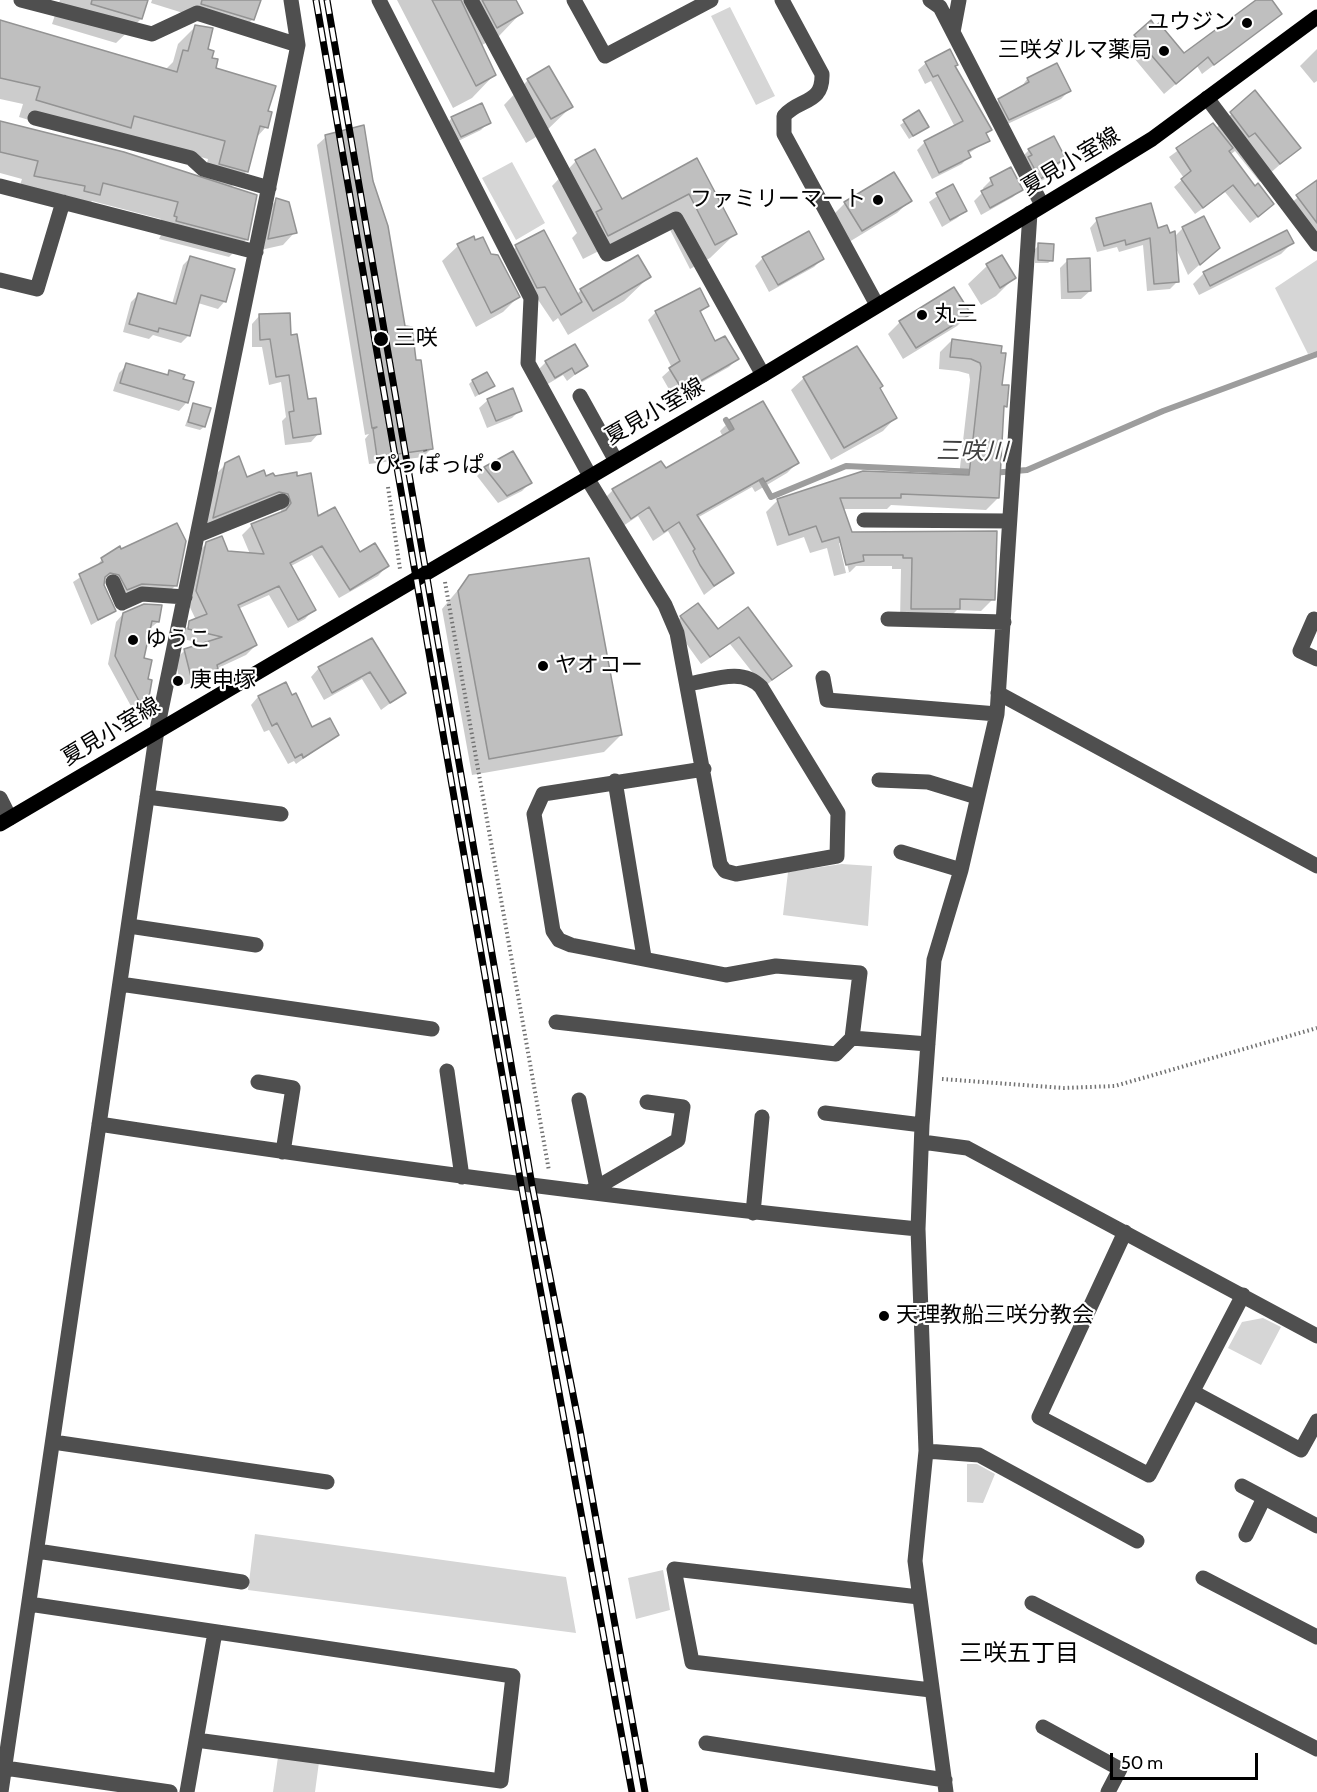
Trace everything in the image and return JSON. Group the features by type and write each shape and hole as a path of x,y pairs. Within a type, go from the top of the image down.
{"main road":[{"name":"夏見小室線","path":"5,821 763,375 1152,139 1317,16"}],"street":[{"path":"21,0 152,34 197,14 298,45"},
{"path":"1,1792 5,1768 4,1749 29,1605 157,730 298,45 291,0"},
{"path":"379,0 531,298 528,363 588,477 665,605 677,633 720,864 725,871 736,874 837,856 837,813 761,687 753,678 742,675 688,684"},
{"path":"471,0 607,254 676,219 763,375"},
{"path":"574,0 605,56 711,0"},
{"path":"782,0 822,75 819,93 784,116 784,134 877,305"},
{"path":"705,1743 945,1786 919,1597 915,1542 926,1451 918,1229 922,1125 934,960 961,870 997,714 1008,521 1036,209 953,32 940,7 930,0"},
{"path":"953,32 959,0"},
{"path":"1207,98 1317,244"},
{"path":"36,118 191,158 203,170 269,188"},
{"path":"0,186 256,252"},
{"path":"0,280 37,289 63,202"},
{"path":"580,396 616,461"},
{"path":"198,535 282,501"},
{"path":"864,520 1008,521"},
{"path":"113,582 122,603 142,594 185,597"},
{"path":"888,619 1004,622"},
{"path":"1314,619 1300,651 1317,658"},
{"path":"823,678 827,700 997,714"},
{"path":"998,693 1317,866"},
{"path":"556,1022 836,1054 852,1038 860,973 776,966 726,975 644,957 571,945 559,940 552,931 534,814 536,804 543,794 704,769"},
{"path":"879,780 928,782 976,797"},
{"path":"615,781 644,957"},
{"path":"147,797 281,814"},
{"path":"0,798 5,821"},
{"path":"901,852 961,870"},
{"path":"129,926 256,945"},
{"path":"120,984 432,1029"},
{"path":"852,1038 928,1044"},
{"path":"447,1071 462,1177"},
{"path":"258,1082 293,1088 283,1152"},
{"path":"579,1100 593,1190"},
{"path":"593,1190 678,1140 683,1107 647,1102"},
{"path":"825,1113 922,1125"},
{"path":"753,1213 762,1117"},
{"path":"99,1124 462,1177 552,1188 593,1190 753,1213 918,1229"},
{"path":"922,1142 967,1148 1317,1336"},
{"path":"1125,1232 1039,1417 1149,1475 1243,1295"},
{"path":"1193,1392 1301,1450 1317,1420"},
{"path":"53,1442 327,1482"},
{"path":"926,1451 979,1455 1137,1540"},
{"path":"1242,1486 1317,1526"},
{"path":"1246,1535 1264,1498"},
{"path":"37,1551 242,1582"},
{"path":"919,1597 674,1569 692,1662 931,1690"},
{"path":"1203,1578 1317,1637"},
{"path":"1032,1602 1317,1749"},
{"path":"29,1605 513,1676 501,1781 196,1740"},
{"path":"188,1792 214,1632"},
{"path":"1043,1727 1120,1769 1108,1792"},
{"path":"5,1768 168,1791"}],"path":[{"path":"388,487 400,568"},
{"path":"444,581 552,1188"},
{"path":"926,1078 1064,1088 1115,1086 1317,1028"}],"shaded area":[{"path":"730,7 775,96 756,105 711,16"},
{"path":"512,162 545,223 516,240 482,178"},
{"path":"1317,260 1317,351 1308,354 1275,288"},
{"path":"842,864 872,866 868,926 783,915 788,872"},
{"path":"1263,1318 1281,1327 1261,1365 1228,1348 1242,1322"},
{"path":"967,1464 977,1464 995,1474 983,1503 967,1502"},
{"path":"255,1534 566,1577 576,1633 248,1590"},
{"path":"663,1570 670,1610 636,1619 628,1578"},
{"path":"278,1757 319,1762 315,1792 273,1792"}],"building":[{"path":"92,0 148,0 142,19 91,4"},
{"path":"202,0 261,0 254,20 201,4"},
{"path":"432,0 461,0 496,75 476,86"},
{"path":"482,0 516,0 523,13 497,28"},
{"path":"1256,0 1272,0 1282,14 1214,65 1208,57 1176,84 1134,35 1151,20 1155,26 1159,23 1184,53"},
{"path":"0,20 177,72 183,50 188,51 195,25 213,28 208,49 214,51 212,58 218,59 216,68 276,86 268,111 272,112 268,128 260,126 248,172 219,164 225,141 134,116 131,128 36,100 40,87 0,78"},
{"path":"950,49 958,65 955,66 992,130 986,133 990,141 968,151 971,157 939,173 924,141 963,121 938,75 933,77 925,62"},
{"path":"1057,63 1071,91 1009,120 998,99 1029,82 1027,78"},
{"path":"549,66 573,107 551,119 527,79"},
{"path":"1255,90 1301,148 1280,164 1255,133 1249,137 1230,112"},
{"path":"482,103 491,123 461,137 451,117"},
{"path":"919,110 929,127 913,136 903,120"},
{"path":"0,121 124,152 257,195 248,240 176,221 177,217 174,216 178,202 103,183 100,195 84,191 85,186 34,176 38,161 0,152"},
{"path":"1213,123 1233,148 1229,151 1255,186 1258,183 1274,204 1258,217 1233,185 1203,208 1181,179 1191,171 1176,148"},
{"path":"364,125 373,181 388,226 405,326 412,327 416,360 421,360 433,449 377,457 373,429 377,427 372,428 325,135"},
{"path":"1054,136 1066,159 1054,165 1057,170 1040,179 1028,157 1032,155 1028,149"},
{"path":"595,149 622,199 697,158 737,234 715,245 689,194 608,236 596,212 602,209 575,160"},
{"path":"1011,167 1023,190 990,208 981,191 993,185 990,178"},
{"path":"894,172 912,201 862,231 844,202"},
{"path":"1317,180 1317,223 1296,195"},
{"path":"953,184 967,211 950,220 936,193"},
{"path":"276,198 289,202 297,233 268,239"},
{"path":"1151,203 1158,228 1167,225 1170,233 1175,231 1179,282 1154,284 1150,238 1126,245 1125,240 1104,246 1096,218"},
{"path":"1204,216 1220,248 1200,265 1182,227"},
{"path":"544,230 582,302 561,315 545,287 537,288 515,245"},
{"path":"1287,230 1294,243 1210,286 1203,272"},
{"path":"809,231 824,259 778,285 762,257"},
{"path":"474,236 475,240 483,237 491,254 498,255 520,297 491,313 457,244"},
{"path":"1038,243 1054,244 1053,261 1038,260"},
{"path":"638,255 651,277 593,311 580,289"},
{"path":"1002,255 1016,278 1000,288 986,264"},
{"path":"190,256 235,269 226,302 201,295 190,336 159,328 158,332 129,324 138,293 176,304"},
{"path":"1090,258 1091,291 1068,292 1067,259"},
{"path":"954,287 971,314 916,348 899,321"},
{"path":"700,288 709,306 700,311 715,341 725,336 739,359 683,391 669,368 680,361 655,311"},
{"path":"290,313 291,335 297,334 308,399 316,398 321,434 293,438 289,412 294,411 289,375 276,377 270,339 260,340 259,314"},
{"path":"952,339 1002,346 1001,353 1006,353 1002,385 1009,385 1007,407 1004,406 999,498 901,494 901,498 840,498 852,532 997,531 995,600 960,599 960,609 911,609 912,558 903,558 903,555 863,555 864,561 846,565 839,537 822,542 816,526 789,535 777,499 863,471 969,475 981,367 980,363 971,359 950,357"},
{"path":"575,344 588,366 575,374 572,368 555,378 545,361"},
{"path":"857,346 883,386 880,388 897,418 844,448 803,377"},
{"path":"126,363 168,375 169,370 185,375 183,379 194,382 188,403 120,383"},
{"path":"487,372 495,386 479,394 472,380"},
{"path":"513,388 522,411 496,421 487,399"},
{"path":"763,401 799,463 765,482 763,478 697,515 734,573 714,586 700,565 693,551 695,549 679,522 664,532 649,507 631,519 612,489 661,461 666,468 734,429 729,420"},
{"path":"193,403 211,408 205,427 188,422"},
{"path":"513,451 532,483 507,496 484,467"},
{"path":"239,456 247,477 264,470 266,476 273,473 275,476 297,472 297,476 311,473 318,516 335,507 360,552 375,543 389,566 350,590 322,546 290,563 316,610 298,620 279,586 238,605 257,645 217,665 218,669 191,677 184,649 222,637 188,629 189,621 207,614 196,591 206,542 222,536 228,551 264,554 251,524 286,510 291,503 288,494 279,492 213,518 225,463"},
{"path":"177,523 186,541 177,586 142,584 127,590 119,575 110,573 105,577 104,585 116,611 98,620 79,574 103,562 101,558 120,546 121,549"},
{"path":"589,558 622,735 489,759 458,591 469,575"},
{"path":"698,603 718,629 748,607 792,666 772,680 739,637 710,657 680,616"},
{"path":"144,604 162,605 159,622 152,621 144,658 152,660 148,679 152,680 146,714 115,656 123,613"},
{"path":"372,638 406,693 390,703 370,672 332,693 318,667"},
{"path":"286,682 292,695 296,693 312,727 330,718 339,735 303,758 302,754 295,758 277,723 272,726 258,696"}],"waterway":[{"name":"三咲川","path":"992,473 1027,470 1163,411 1317,354"},
{"name":"三咲川","path":"726,420 735,435"},
{"name":"三咲川","path":"757,472 771,497 846,466 976,472"}],"railway":[{"path":"316,0 521,1184 632,1792"},
{"path":"327,0 532,1185 580,1430 645,1792"}],"place":[{"name":"ユウジン","path":"1247,23"},
{"name":"三咲ダルマ薬局","path":"1164,51"},
{"name":"ファミリーマート","path":"878,200"},
{"name":"丸三","path":"922,315"},
{"name":"三咲","path":"381,339"},
{"name":"ぴっぽっぱ","path":"496,466"},
{"name":"ゆうこ","path":"133,640"},
{"name":"ヤオコー","path":"543,666"},
{"name":"庚申塚","path":"178,681"},
{"name":"天理教船三咲分教会","path":"884,1316"}],"district":[{"name":"三咲五丁目","path":"1019,1654"}]}
